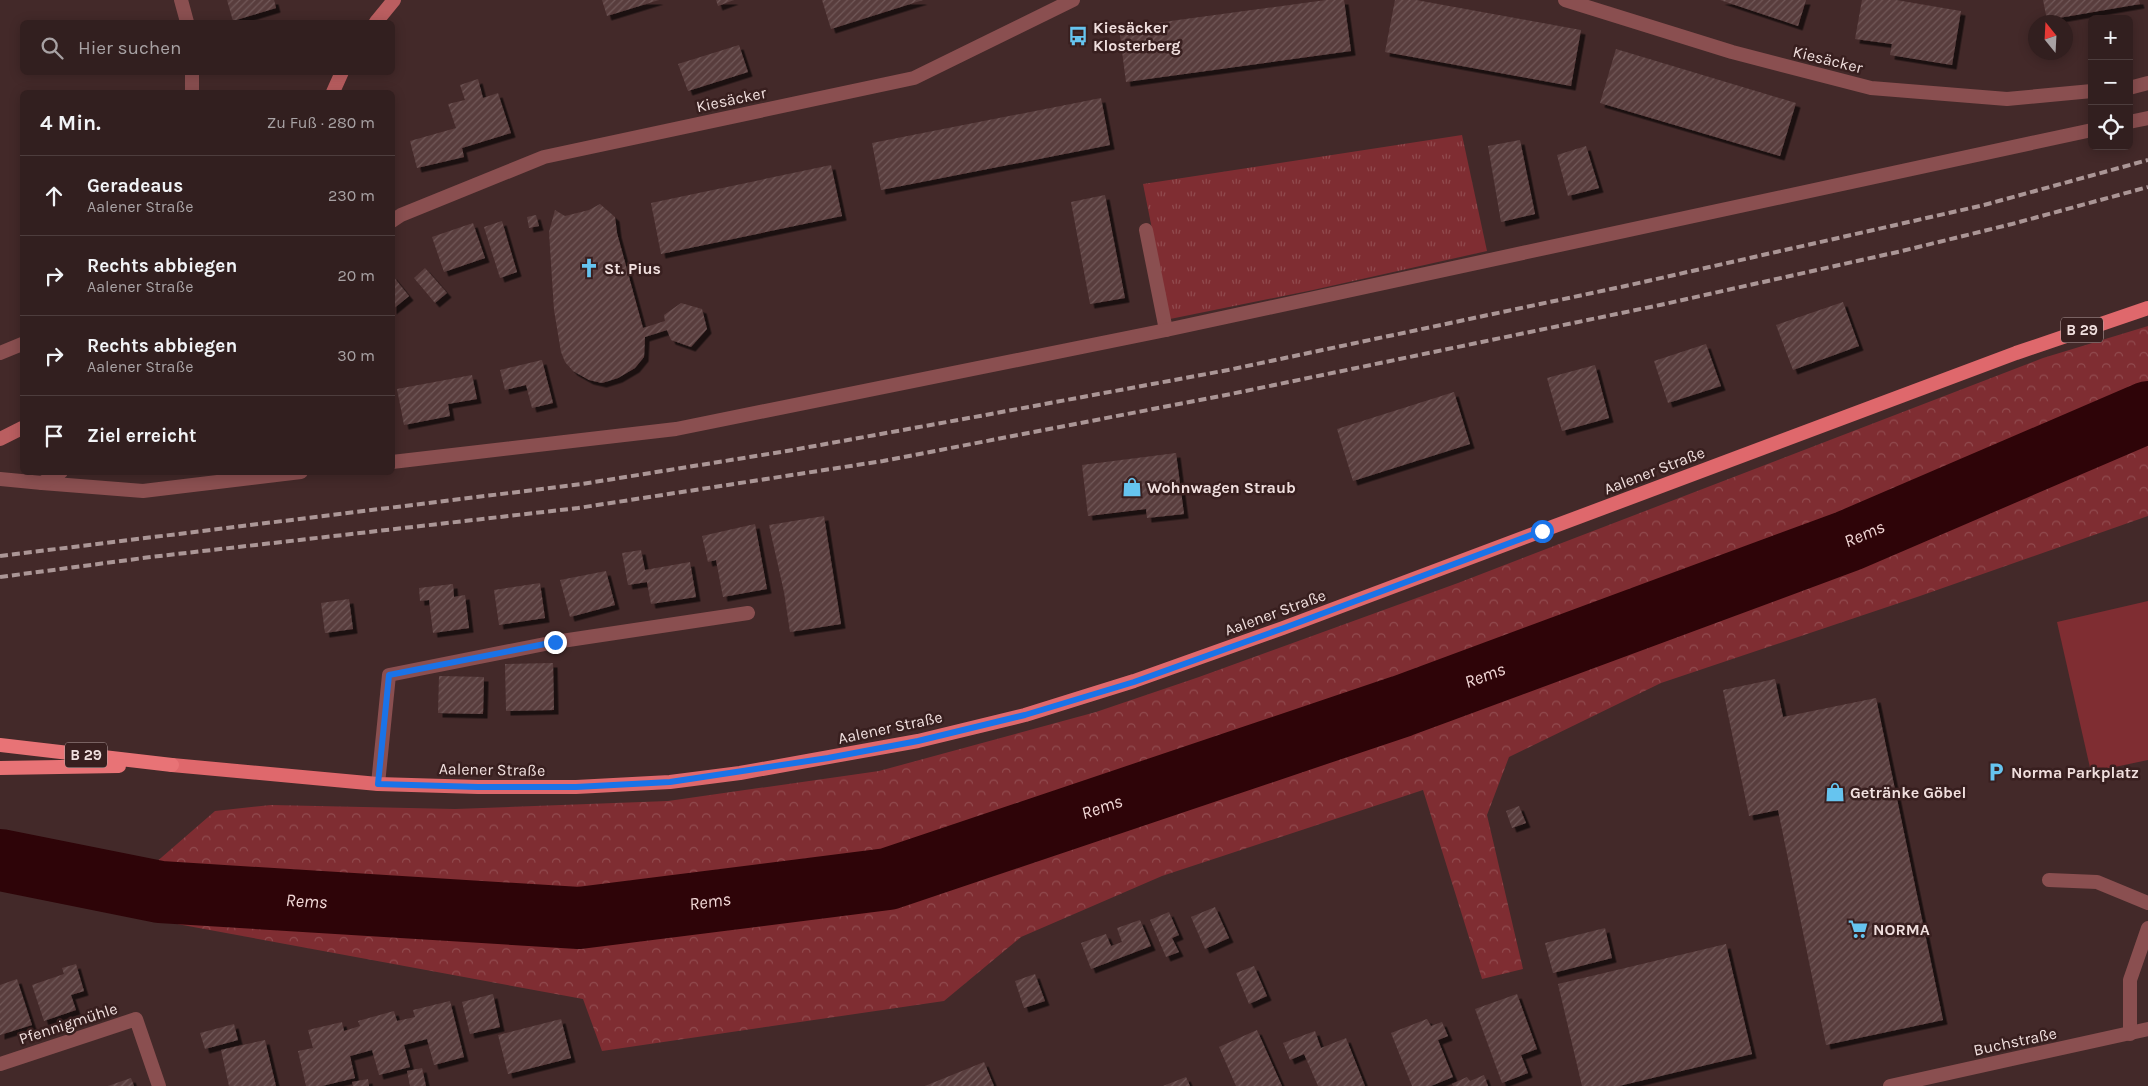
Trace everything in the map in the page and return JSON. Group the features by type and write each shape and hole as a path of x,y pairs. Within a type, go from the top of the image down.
{"highway":[{"name":"Aalener Straße","path":"0,745 172,765"},
{"name":"B 29","path":"0,768 172,765"}],"main road":[{"path":"378,20 394,0"},
{"path":"334,90 341,75"},
{"name":"Aalener Straße","path":"172,765 378,784 576,787 670,782 828,758 918,741 1025,715 1134,682 1284,628 2016,352 2148,308"},
{"path":"0,440 20,429"}],"street":[{"path":"180,0 186,20"},
{"name":"Kiesäcker","path":"395,219 544,157 914,78 1073,0"},
{"name":"Kiesäcker","path":"1565,0 1732,52 1871,88 2007,99 2088,91"},
{"path":"192,75 192,90"},
{"path":"2133,87 2148,83"},
{"path":"2133,121 2148,118"},
{"path":"395,462 676,429 1166,330 2088,131"},
{"path":"1146,230 1166,330"},
{"path":"0,353 20,345"},
{"path":"42,483 56,475"},
{"path":"0,479 143,491 276,475"},
{"path":"378,784 389,675 555,642 748,613"},
{"path":"2049,880 2097,882 2148,903"},
{"path":"2130,1034 2130,980 2148,928"},
{"name":"Pfennigmühle","path":"0,1064 136,1018 159,1086"},
{"name":"Buchstraße","path":"1890,1086 2148,1029"}],"green space":[{"path":"1462,135 1487,251 1313,290 1170,319 1143,184"},
{"path":"2148,326 2148,516 1920,596 1661,683 1509,757 1487,815 1523,969 1482,979 1423,790 1162,876 1021,937 944,1001 602,1051 583,999 101,910 215,811 271,805 455,809 668,801 879,771 1096,712 1199,677 1458,583 2043,358"},
{"path":"2148,601 2148,760 2091,772 2057,622"}],"building":[{"path":"227,0 274,0 276,8 233,20"},
{"path":"602,0 659,0 607,16"},
{"path":"716,0 734,0 718,6"},
{"path":"822,0 923,0 831,29"},
{"path":"1326,0 1344,0 1351,51 1126,82 1119,28"},
{"path":"1395,0 1416,0 1581,30 1571,86 1385,52"},
{"path":"1720,0 1806,0 1798,26"},
{"path":"1862,0 1896,0 1961,11 1952,65 1890,55 1892,44 1855,39"},
{"path":"2043,0 2139,0 2140,4 2073,16 2046,15"},
{"path":"739,45 748,72 688,91 678,64"},
{"path":"1616,49 1796,103 1780,156 1600,103"},
{"path":"478,79 483,98 498,93 511,133 462,148 464,157 417,168 410,141 456,128 448,104 465,100 460,85"},
{"path":"1101,98 1110,145 881,190 872,143"},
{"path":"1520,140 1535,214 1501,222 1488,146"},
{"path":"1586,146 1599,188 1568,196 1557,155"},
{"path":"831,165 842,216 661,254 651,203"},
{"path":"1105,195 1125,298 1090,304 1071,202"},
{"name":"St. Pius","path":"600,204 615,217 617,233 643,328 665,321 664,315 681,303 702,309 707,329 691,347 671,340 667,330 645,337 644,357 635,368 618,378 602,383 589,380 573,371 565,362 561,352 554,310 549,232 555,210 565,216 589,210"},
{"path":"536,215 539,226 529,228 527,217"},
{"path":"502,221 517,272 500,278 484,227"},
{"path":"473,223 485,258 444,272 432,237"},
{"path":"425,268 447,293 435,303 414,278"},
{"path":"395,279 409,296 395,308"},
{"path":"1843,302 1859,346 1793,370 1776,325"},
{"path":"1706,344 1721,386 1668,403 1654,361"},
{"path":"542,360 553,403 532,408 526,385 505,390 500,370"},
{"path":"1595,365 1609,418 1562,431 1547,378"},
{"path":"472,375 477,399 448,404 450,416 404,425 397,389"},
{"path":"1454,392 1470,444 1353,481 1337,429"},
{"name":"Wohnwagen Straub","path":"1176,453 1184,514 1147,518 1146,509 1088,516 1082,465"},
{"path":"824,516 841,624 790,632 784,592 769,525"},
{"path":"755,524 767,589 723,597 716,560 708,562 702,536"},
{"path":"641,550 645,570 690,562 696,597 651,604 647,582 628,585 622,553"},
{"path":"606,571 615,605 570,617 560,580"},
{"path":"540,583 545,618 499,625 494,590"},
{"path":"453,584 454,597 465,595 469,628 433,633 429,600 420,601 419,588"},
{"path":"349,599 353,629 325,633 321,603"},
{"path":"553,663 554,710 506,711 505,664"},
{"path":"439,676 484,677 483,714 438,713"},
{"path":"1775,679 1783,717 1876,698 1943,1020 1826,1045 1778,810 1749,816 1723,690"},
{"path":"1519,806 1526,823 1512,828 1506,811"},
{"path":"1215,907 1229,938 1205,949 1191,917"},
{"path":"1169,912 1179,935 1172,938 1179,952 1166,957 1150,920"},
{"path":"1140,920 1151,946 1091,969 1081,943 1106,934 1111,946 1122,942 1117,928"},
{"path":"1605,928 1612,958 1553,973 1545,943"},
{"path":"1726,944 1752,1054 1619,1086 1582,1086 1558,984"},
{"path":"76,964 84,991 71,995 76,1010 44,1021 32,985 64,974 62,968"},
{"path":"1254,966 1267,996 1249,1004 1236,973"},
{"path":"1035,974 1045,1001 1024,1008 1015,981"},
{"path":"17,979 32,1025 0,1035 0,985"},
{"path":"493,994 500,1027 470,1034 462,1002"},
{"path":"1517,994 1537,1049 1521,1055 1528,1073 1502,1083 1475,1009"},
{"path":"450,1001 464,1057 434,1065 427,1039 404,1045 410,1067 379,1075 372,1050 350,1056 355,1078 322,1086 306,1086 298,1051 313,1048 308,1030 342,1022 344,1031 360,1026 358,1021 394,1011 397,1021 415,1017 413,1010"},
{"path":"561,1019 571,1058 508,1074 498,1035"},
{"path":"1427,1019 1431,1026 1442,1022 1448,1036 1438,1040 1453,1077 1431,1086 1412,1086 1391,1033"},
{"path":"234,1024 238,1040 205,1049 200,1033"},
{"path":"1257,1030 1282,1086 1236,1086 1219,1047"},
{"path":"1315,1031 1321,1048 1346,1038 1365,1086 1318,1086 1304,1054 1290,1060 1283,1043"},
{"path":"265,1040 276,1086 229,1086 221,1050"},
{"path":"984,1062 994,1086 925,1086"},
{"path":"422,1068 426,1086 410,1086 407,1071"},
{"path":"1484,1075 1488,1086 1453,1086 1452,1084 1467,1077 1470,1081"},
{"path":"1186,1077 1190,1086 1163,1086"},
{"path":"131,1078 134,1086 108,1086"},
{"path":"368,1079 369,1086 353,1086 352,1082"}],"waterway":[{"name":"Rems","path":"0,860 160,892 579,918 888,879 1402,706 1848,541 2148,412"}],"railway":[{"path":"0,556 582,484 787,451 980,416 1228,370 1630,285 1984,205 2148,160"},
{"path":"0,577 151,557 578,508 883,461 1231,394 1660,305 1902,251 2012,224 2148,187"}],"place":[{"name":"Kiesäcker Klosterberg","path":"1078,36"},
{"name":"St. Pius","path":"589,268"},
{"name":"Wohnwagen Straub","path":"1132,487"},
{"name":"Norma Parkplatz","path":"1996,772"},
{"name":"Getränke Göbel","path":"1835,792"},
{"name":"NORMA","path":"1858,929"}],"route":[{"path":"555,642 389,675 378,784 576,787 670,782 740,773 918,741 1025,715 1134,682 1542,531"}]}
